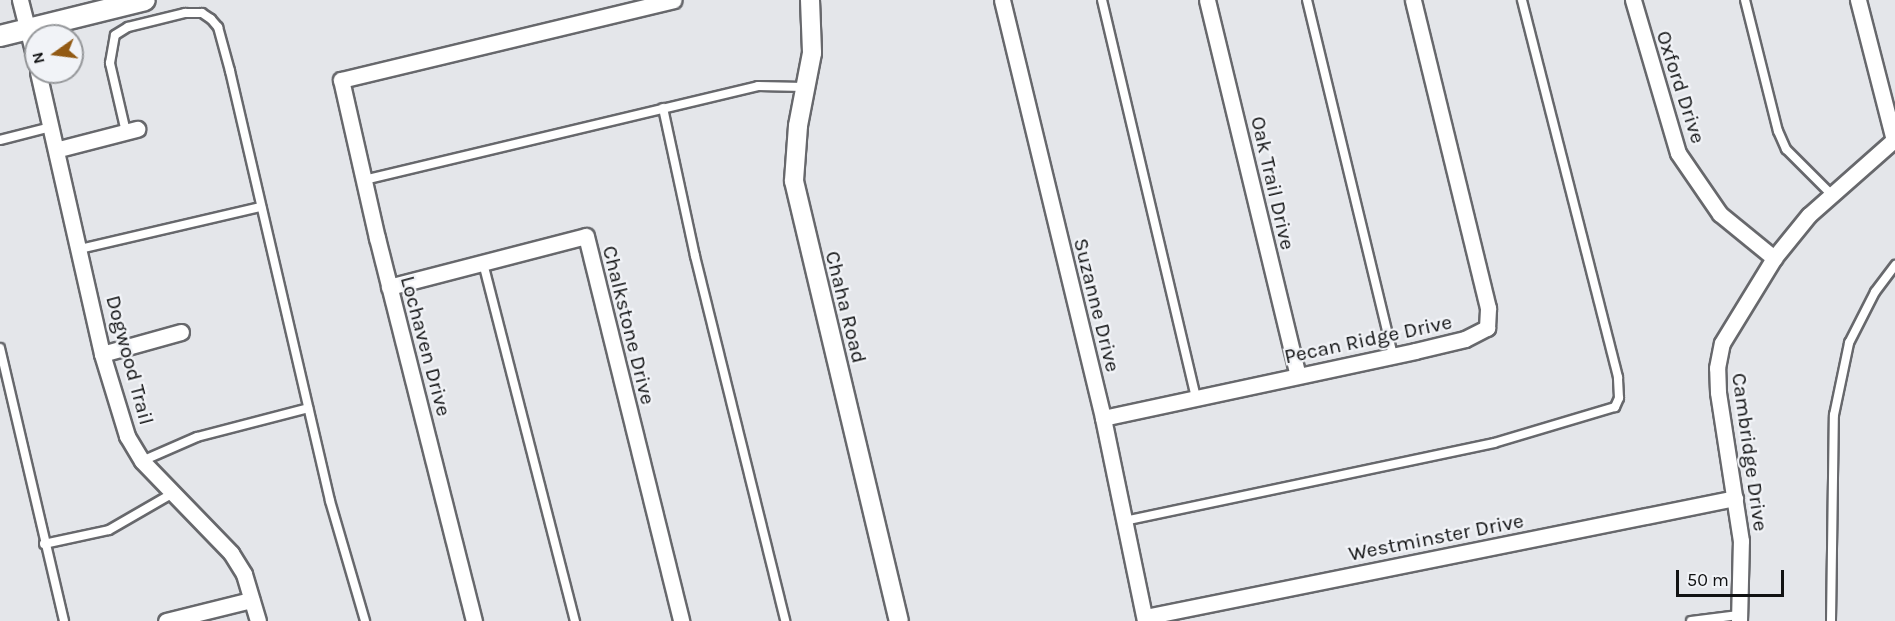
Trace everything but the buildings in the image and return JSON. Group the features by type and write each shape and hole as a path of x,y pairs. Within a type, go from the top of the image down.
{"main road":[{"path":"47,24 145,0"},
{"path":"0,36 24,30"}],"street":[{"path":"20,0 26,24"},
{"name":"Lochaven Drive","path":"474,621 389,287 341,80 674,0"},
{"name":"Chaha Road","path":"810,0 812,53 794,181 899,621"},
{"name":"Suzanne Drive","path":"1002,0 1103,418 1145,619"},
{"name":"Oak Trail Drive","path":"1207,0 1298,375"},
{"name":"Pecan Ridge Drive","path":"1103,418 1466,339 1486,328 1488,318 1413,0"},
{"name":"Oxford Drive","path":"1633,0 1678,153 1720,214 1774,258"},
{"path":"1858,0 1895,139"},
{"name":"Dogwood Trail","path":"41,84 59,150 102,354 127,436 142,461 231,553 244,574 258,621"},
{"path":"59,150 131,130"},
{"name":"Cambridge Drive","path":"1739,618 1741,541 1717,368 1733,320 1774,258 1831,194 1895,139"},
{"name":"Chalkstone Drive","path":"389,287 586,236 681,621"},
{"path":"102,354 181,332"},
{"name":"Westminster Drive","path":"1145,619 1735,498"},
{"path":"166,621 251,600"}],"lane":[{"path":"1102,0 1196,398"},
{"path":"1307,0 1393,356"},
{"path":"1124,521 1494,443 1615,407 1619,398 1618,377 1522,0"},
{"path":"1745,0 1778,131 1786,149 1831,194"},
{"path":"131,130 110,63 115,35 128,27 202,13 218,27 308,408 365,621"},
{"path":"364,180 758,86 806,87"},
{"path":"663,108 695,256 785,621"},
{"path":"0,140 53,127"},
{"path":"80,249 261,207"},
{"path":"483,263 575,621"},
{"path":"1831,621 1834,415 1849,343 1875,292 1895,266"},
{"path":"0,348 64,621"},
{"path":"142,461 196,437 308,408"},
{"path":"44,543 109,530 173,493"},
{"path":"1691,621 1739,618"}]}
